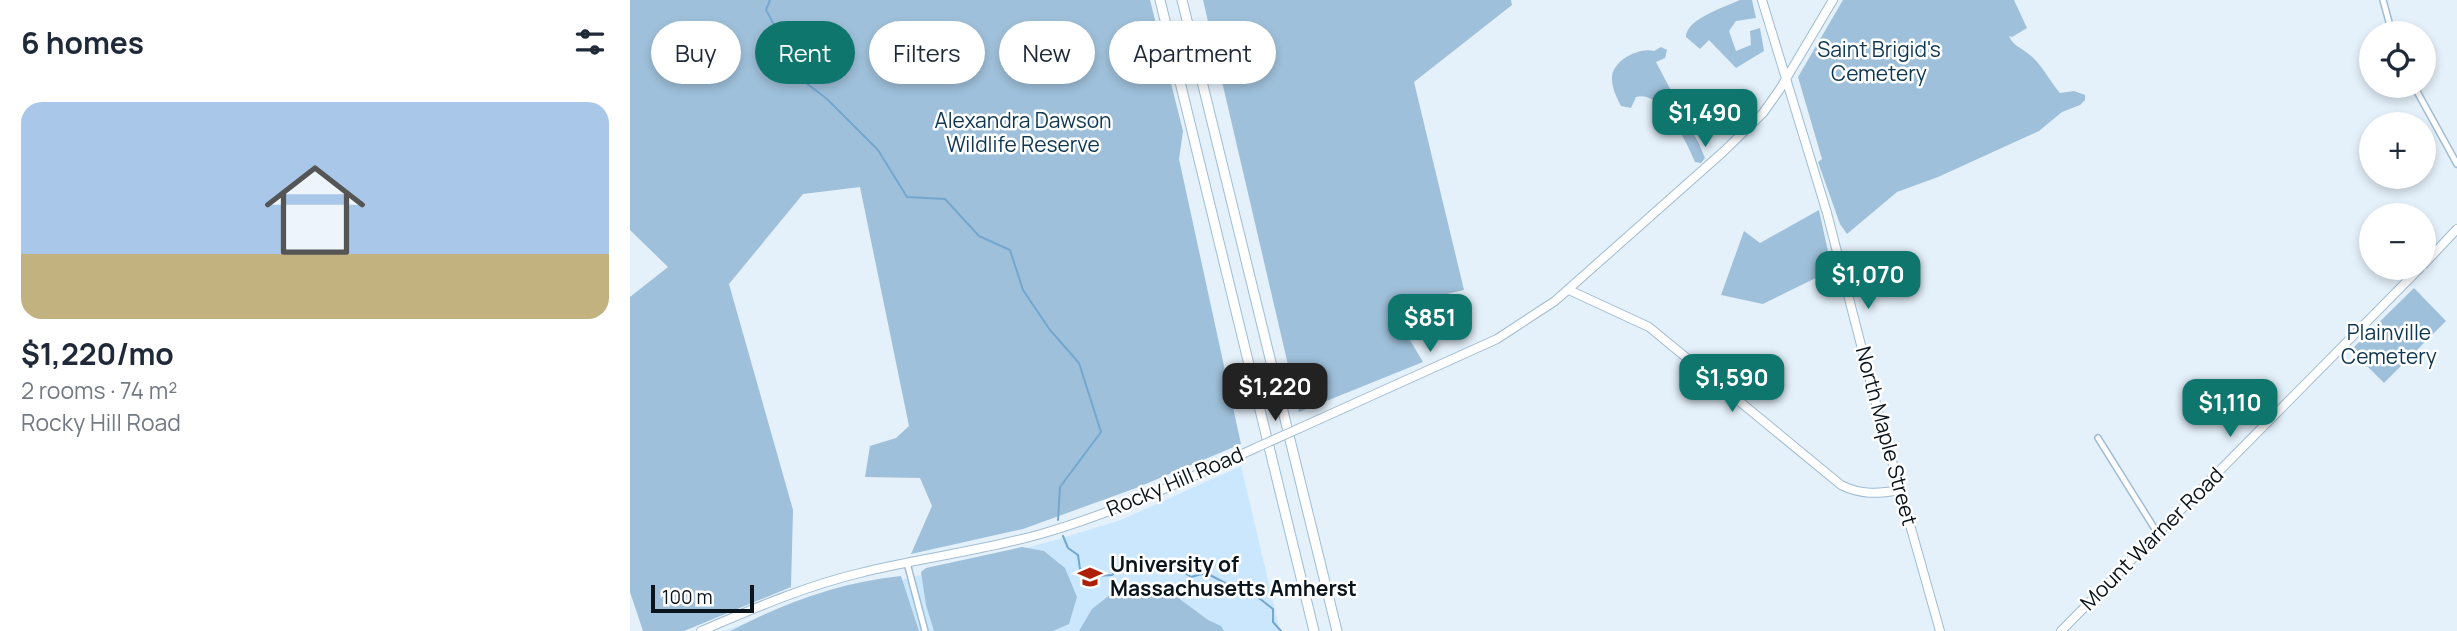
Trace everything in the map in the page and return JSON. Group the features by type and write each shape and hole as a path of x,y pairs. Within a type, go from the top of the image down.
{"main road":[{"path":"1160,0 1314,631"},
{"path":"1182,0 1337,631"},
{"name":"North Maple Street","path":"1762,0 1827,213 1940,631"},
{"name":"Rocky Hill Road","path":"701,631 815,586 858,573 1000,545 1121,507 1497,339 1569,290 1763,113 1786,80 1833,0"},
{"path":"2436,251 2457,229"},
{"name":"Mount Warner Road","path":"2061,631 2408,280"},
{"path":"1569,290 1649,327 1841,485 1872,494 1900,490"}],"street":[{"path":"2383,0 2389,21"},
{"path":"2421,98 2457,164"},
{"path":"2098,438 2158,534"},
{"path":"907,563 925,631"}],"shaded area":[{"name":"University of Massachusetts Amherst","path":"1241,466 1280,631 724,631 771,614 1056,540 1121,520"}],"green space":[{"name":"Alexandra Dawson Wildlife Reserve","path":"630,0 1150,0 1155,21 1109,21 1109,84 1171,84 1183,131 1179,159 1241,444 1136,488 1023,529 911,554 932,506 920,478 865,477 870,446 896,438 909,426 860,187 803,194 729,284 793,510 791,587 684,631 643,631 630,592 630,297 668,267 630,230"},
{"path":"1203,0 1511,0 1512,5 1414,82 1464,290 1421,300 1401,325 1423,362 1299,412 1223,84 1276,84 1276,21 1208,21"},
{"path":"1740,0 1752,0 1756,18 1736,21 1729,31 1736,51 1751,45 1750,31 1760,28 1764,51 1736,68 1709,40 1700,49 1686,37 1692,25 1699,19"},
{"name":"Saint Brigid's Cemetery","path":"1843,0 2014,0 2027,28 2012,37 2009,36 2012,41 2036,61 2060,93 2074,91 2085,95 2085,100 2080,105 2062,112 2039,131 1938,177 1897,192 1847,234 1840,224 1818,162 1822,159 1798,77"},
{"path":"1661,47 1667,50 1665,58 1656,62 1699,144 1705,158 1701,163 1695,162 1672,119 1655,101 1636,97 1631,108 1621,106 1614,90 1613,72 1621,61 1634,53 1654,51"},
{"path":"1819,210 1832,270 1763,304 1721,295 1744,231 1760,243"},
{"name":"Plainville Cemetery","path":"2414,288 2446,321 2384,383 2351,350"},
{"path":"1022,547 1044,551 1065,568 1077,597 1069,624 1053,631 934,631 926,605 921,572 926,568"},
{"path":"901,576 919,631 731,631 771,611 813,595 856,583"},
{"path":"1111,594 1177,597 1208,620 1221,626 1224,631 1079,631 1092,609"}],"waterway":[{"path":"770,0 766,10 794,61 797,76 827,99 878,150 907,197 945,199 979,236 1010,250 1023,290 1050,330 1079,363 1101,432 1060,487 1058,520"},
{"path":"1063,536 1068,548 1078,555 1080,569 1097,576 1112,575 1120,566 1140,562 1170,563 1191,577 1206,573 1229,585 1250,591 1273,609 1273,622 1281,631"}],"place":[{"name":"University of Massachusetts Amherst","path":"1090,577"}]}
